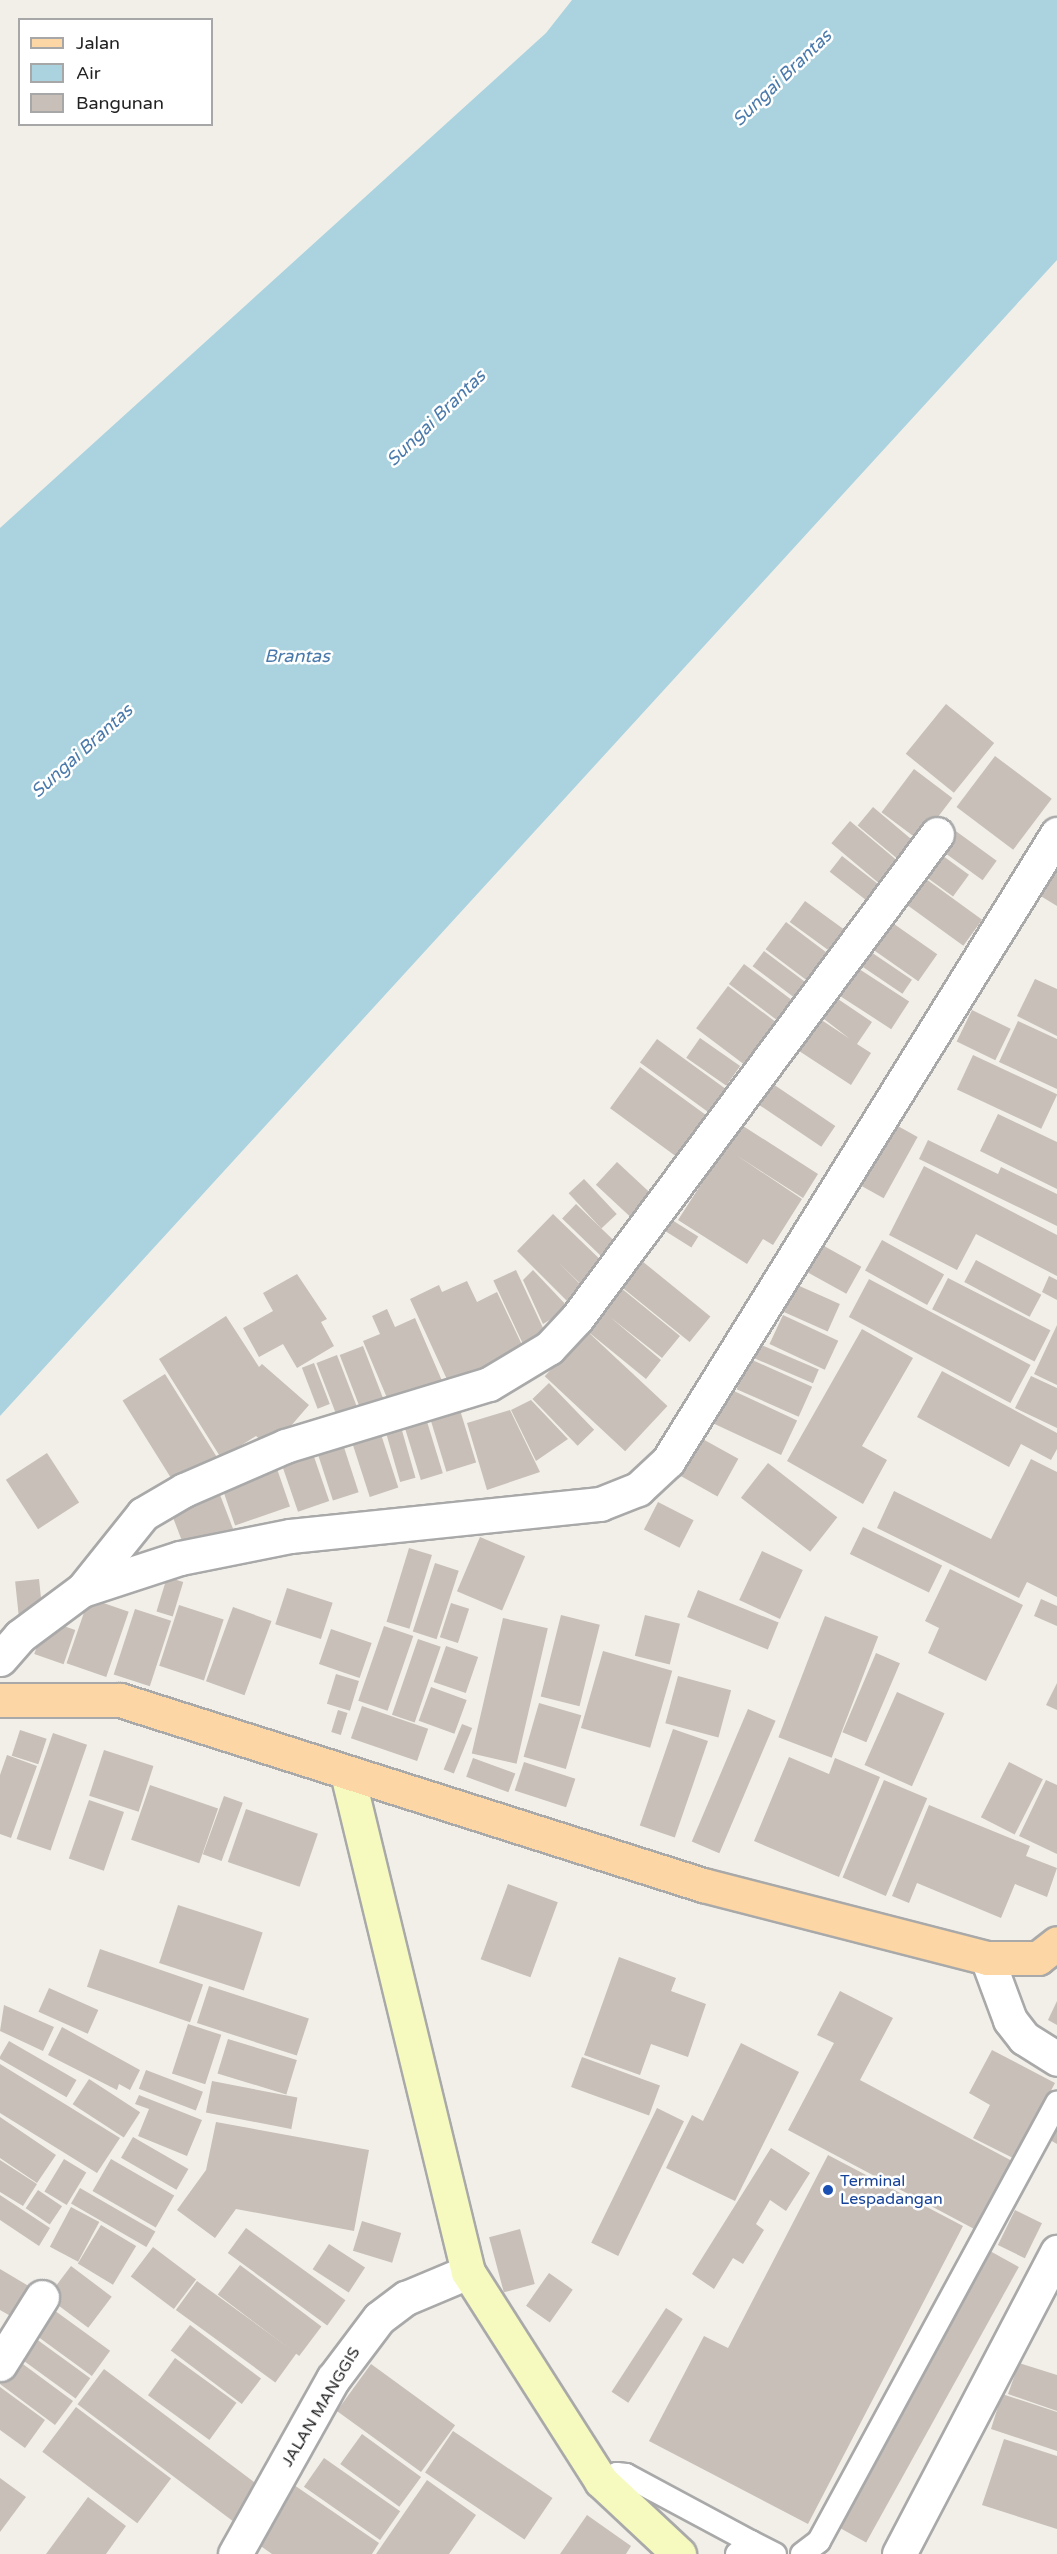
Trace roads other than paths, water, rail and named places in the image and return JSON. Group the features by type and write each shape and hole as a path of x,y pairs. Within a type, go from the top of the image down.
{"main road":[{"path":"0,1700 120,1700 702,1885 987,1958 1038,1958 1057,1943"},
{"path":"346,1773 468,2272 601,2481 679,2554"}],"street":[{"path":"0,1659 20,1636 82,1590 143,1514 184,1490 285,1446 489,1384 549,1348 577,1318 938,834"},
{"path":"82,1590 136,1570 235,1546 290,1536 600,1504 638,1489 668,1461 1057,834"},
{"path":"987,1958 1010,2020 1024,2038 1057,2059"},
{"path":"899,2554 1057,2252"},
{"name":"JALAN MANGGIS","path":"235,2554 333,2379 379,2318 406,2298 468,2272"},
{"path":"0,2364 42,2297"}],"lane":[{"path":"802,2554 819,2541 1057,2102"},
{"path":"601,2481 617,2474 626,2475 744,2548 776,2554"}],"water":[{"name":"Brantas","path":"572,0 1057,0 1057,260 0,1416 0,528 546,33"}],"place":[{"name":"Terminal Lespadangan","path":"828,2190"}],"water label":[{"name":"Sungai Brantas","path":"782,78"},
{"name":"Sungai Brantas","path":"436,418"},
{"name":"Sungai Brantas","path":"82,751"}]}
